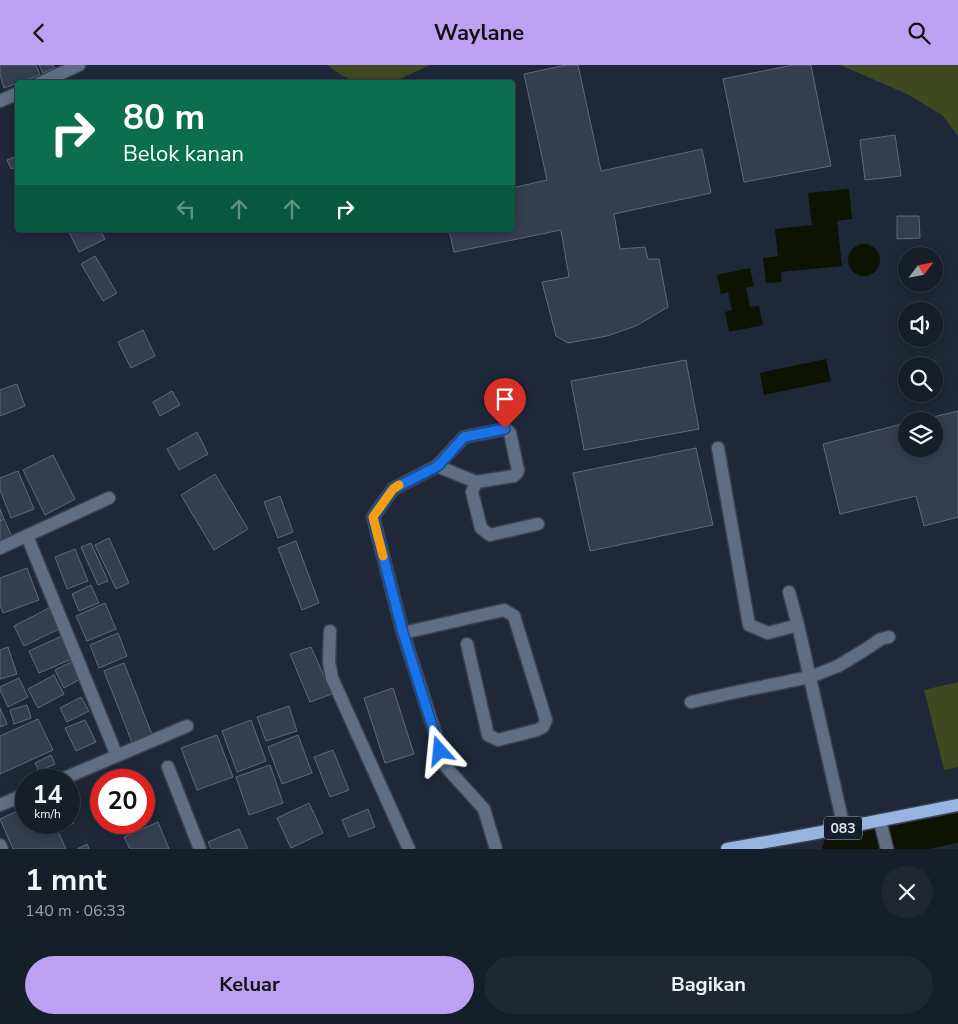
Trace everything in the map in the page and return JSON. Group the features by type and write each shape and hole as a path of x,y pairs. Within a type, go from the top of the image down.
{"main road":[{"name":"083","path":"727,849 844,828 882,826 958,805"}],"street":[{"path":"46,80 79,65"},
{"path":"0,101 15,94"},
{"path":"438,466 476,482 514,476 518,470 510,433 505,429 464,437 438,466 393,489 373,517 403,633 446,767 484,809 496,849"},
{"path":"718,448 749,625 768,633 798,625"},
{"path":"476,482 472,492 481,528 490,535 538,524"},
{"path":"0,547 109,498"},
{"path":"27,536 117,756"},
{"path":"789,592 844,828"},
{"path":"403,633 504,610 514,616 546,721 543,727 498,740 488,735 467,644"},
{"path":"330,631 329,662 332,677 409,849"},
{"path":"691,702 810,677 838,666 881,639 889,637"},
{"path":"80,772 187,726"},
{"path":"168,767 200,849"},
{"path":"0,805 15,799"},
{"path":"882,826 887,849"},
{"path":"0,845 2,849"}],"green space":[{"path":"328,65 430,65 396,80 351,80"},
{"path":"840,65 958,65 958,136 942,115 907,94"},
{"path":"958,682 958,767 944,770 924,690"}],"shaded area":[{"path":"849,189 852,219 837,221 842,266 781,272 782,282 766,283 763,258 778,256 775,229 812,225 808,193"},
{"path":"864,244 870,245 875,249 879,254 879,266 875,271 870,275 864,276 858,275 853,271 849,266 848,260 849,254 853,249 858,245"},
{"path":"750,268 754,286 746,288 750,307 759,306 763,325 729,332 725,312 732,310 728,292 721,294 717,275"},
{"path":"826,359 831,381 764,395 760,373"}],"building":[{"path":"0,65 36,65 40,75 26,80 15,80 15,84 4,88 0,75"},
{"path":"39,65 53,65 55,68 43,73"},
{"path":"566,65 578,65 601,171 702,149 711,193 614,214 620,249 645,247 648,259 659,259 668,307 636,326 607,336 568,343 556,336 542,282 569,277 561,230 454,252 449,232 515,232 515,187 547,180 524,74"},
{"path":"793,65 811,65 831,166 744,182 723,79"},
{"path":"895,135 901,176 865,180 860,140"},
{"path":"15,157 15,167 11,169 7,160"},
{"path":"897,216 919,216 920,238 897,239"},
{"path":"69,232 101,232 105,239 79,252"},
{"path":"95,256 117,293 103,301 81,264"},
{"path":"143,330 155,356 131,368 118,342"},
{"path":"686,360 699,429 584,450 571,381"},
{"path":"17,384 25,406 0,416 0,390"},
{"path":"172,391 180,405 160,416 153,402"},
{"path":"958,411 958,517 924,526 916,496 840,514 823,444 898,425 898,457 943,457 943,415"},
{"path":"197,432 208,454 179,470 167,449"},
{"path":"696,448 713,525 590,551 573,473"},
{"path":"53,455 75,499 45,515 23,470"},
{"path":"18,471 34,509 11,518 0,490 0,478"},
{"path":"215,474 248,529 214,550 181,495"},
{"path":"280,496 293,532 278,538 264,502"},
{"path":"0,509 4,519 0,521"},
{"path":"4,519 12,537 0,542 0,521"},
{"path":"109,538 129,583 116,589 95,545"},
{"path":"296,541 319,603 302,610 278,548"},
{"path":"91,543 108,581 98,585 81,547"},
{"path":"75,549 88,581 67,589 55,557"},
{"path":"27,568 39,600 3,613 0,605 0,578"},
{"path":"91,585 99,603 79,611 72,594"},
{"path":"105,603 116,629 87,641 76,616"},
{"path":"49,608 59,629 24,646 14,626"},
{"path":"118,633 127,656 99,668 90,645"},
{"path":"64,635 74,658 39,673 29,651"},
{"path":"8,647 17,674 0,679 0,650"},
{"path":"311,647 332,694 310,702 290,654"},
{"path":"75,660 84,677 64,688 55,670"},
{"path":"124,663 153,737 133,745 104,671"},
{"path":"54,675 64,694 38,708 28,689"},
{"path":"19,678 28,697 8,707 0,687"},
{"path":"393,688 414,754 385,763 364,698"},
{"path":"81,697 89,711 67,722 60,708"},
{"path":"27,705 31,718 14,724 10,710"},
{"path":"289,706 297,731 266,741 257,717"},
{"path":"0,708 7,724 0,727"},
{"path":"38,719 53,750 0,774 0,736"},
{"path":"85,720 96,742 76,751 65,728"},
{"path":"251,720 266,761 237,772 222,731"},
{"path":"217,735 233,777 197,790 181,748"},
{"path":"298,735 312,773 282,784 268,747"},
{"path":"333,750 349,790 330,797 314,757"},
{"path":"51,755 55,764 44,769 38,769 35,763"},
{"path":"270,765 283,803 249,815 236,777"},
{"path":"309,803 323,833 291,848 277,818"},
{"path":"368,809 375,827 349,837 342,820"},
{"path":"15,812 15,834 59,834 66,849 13,849 0,819"},
{"path":"158,822 169,849 130,849 124,837 131,834 155,834 155,823"},
{"path":"239,829 248,849 211,849 208,842"},
{"path":"87,844 89,849 77,849"}],"waterway":[{"path":"840,849 958,825"}],"slow traffic":[{"path":"383,556 373,517 393,489 399,485"}],"route":[{"path":"440,751 403,633 373,517 393,489 438,466 464,437 505,429"}]}
